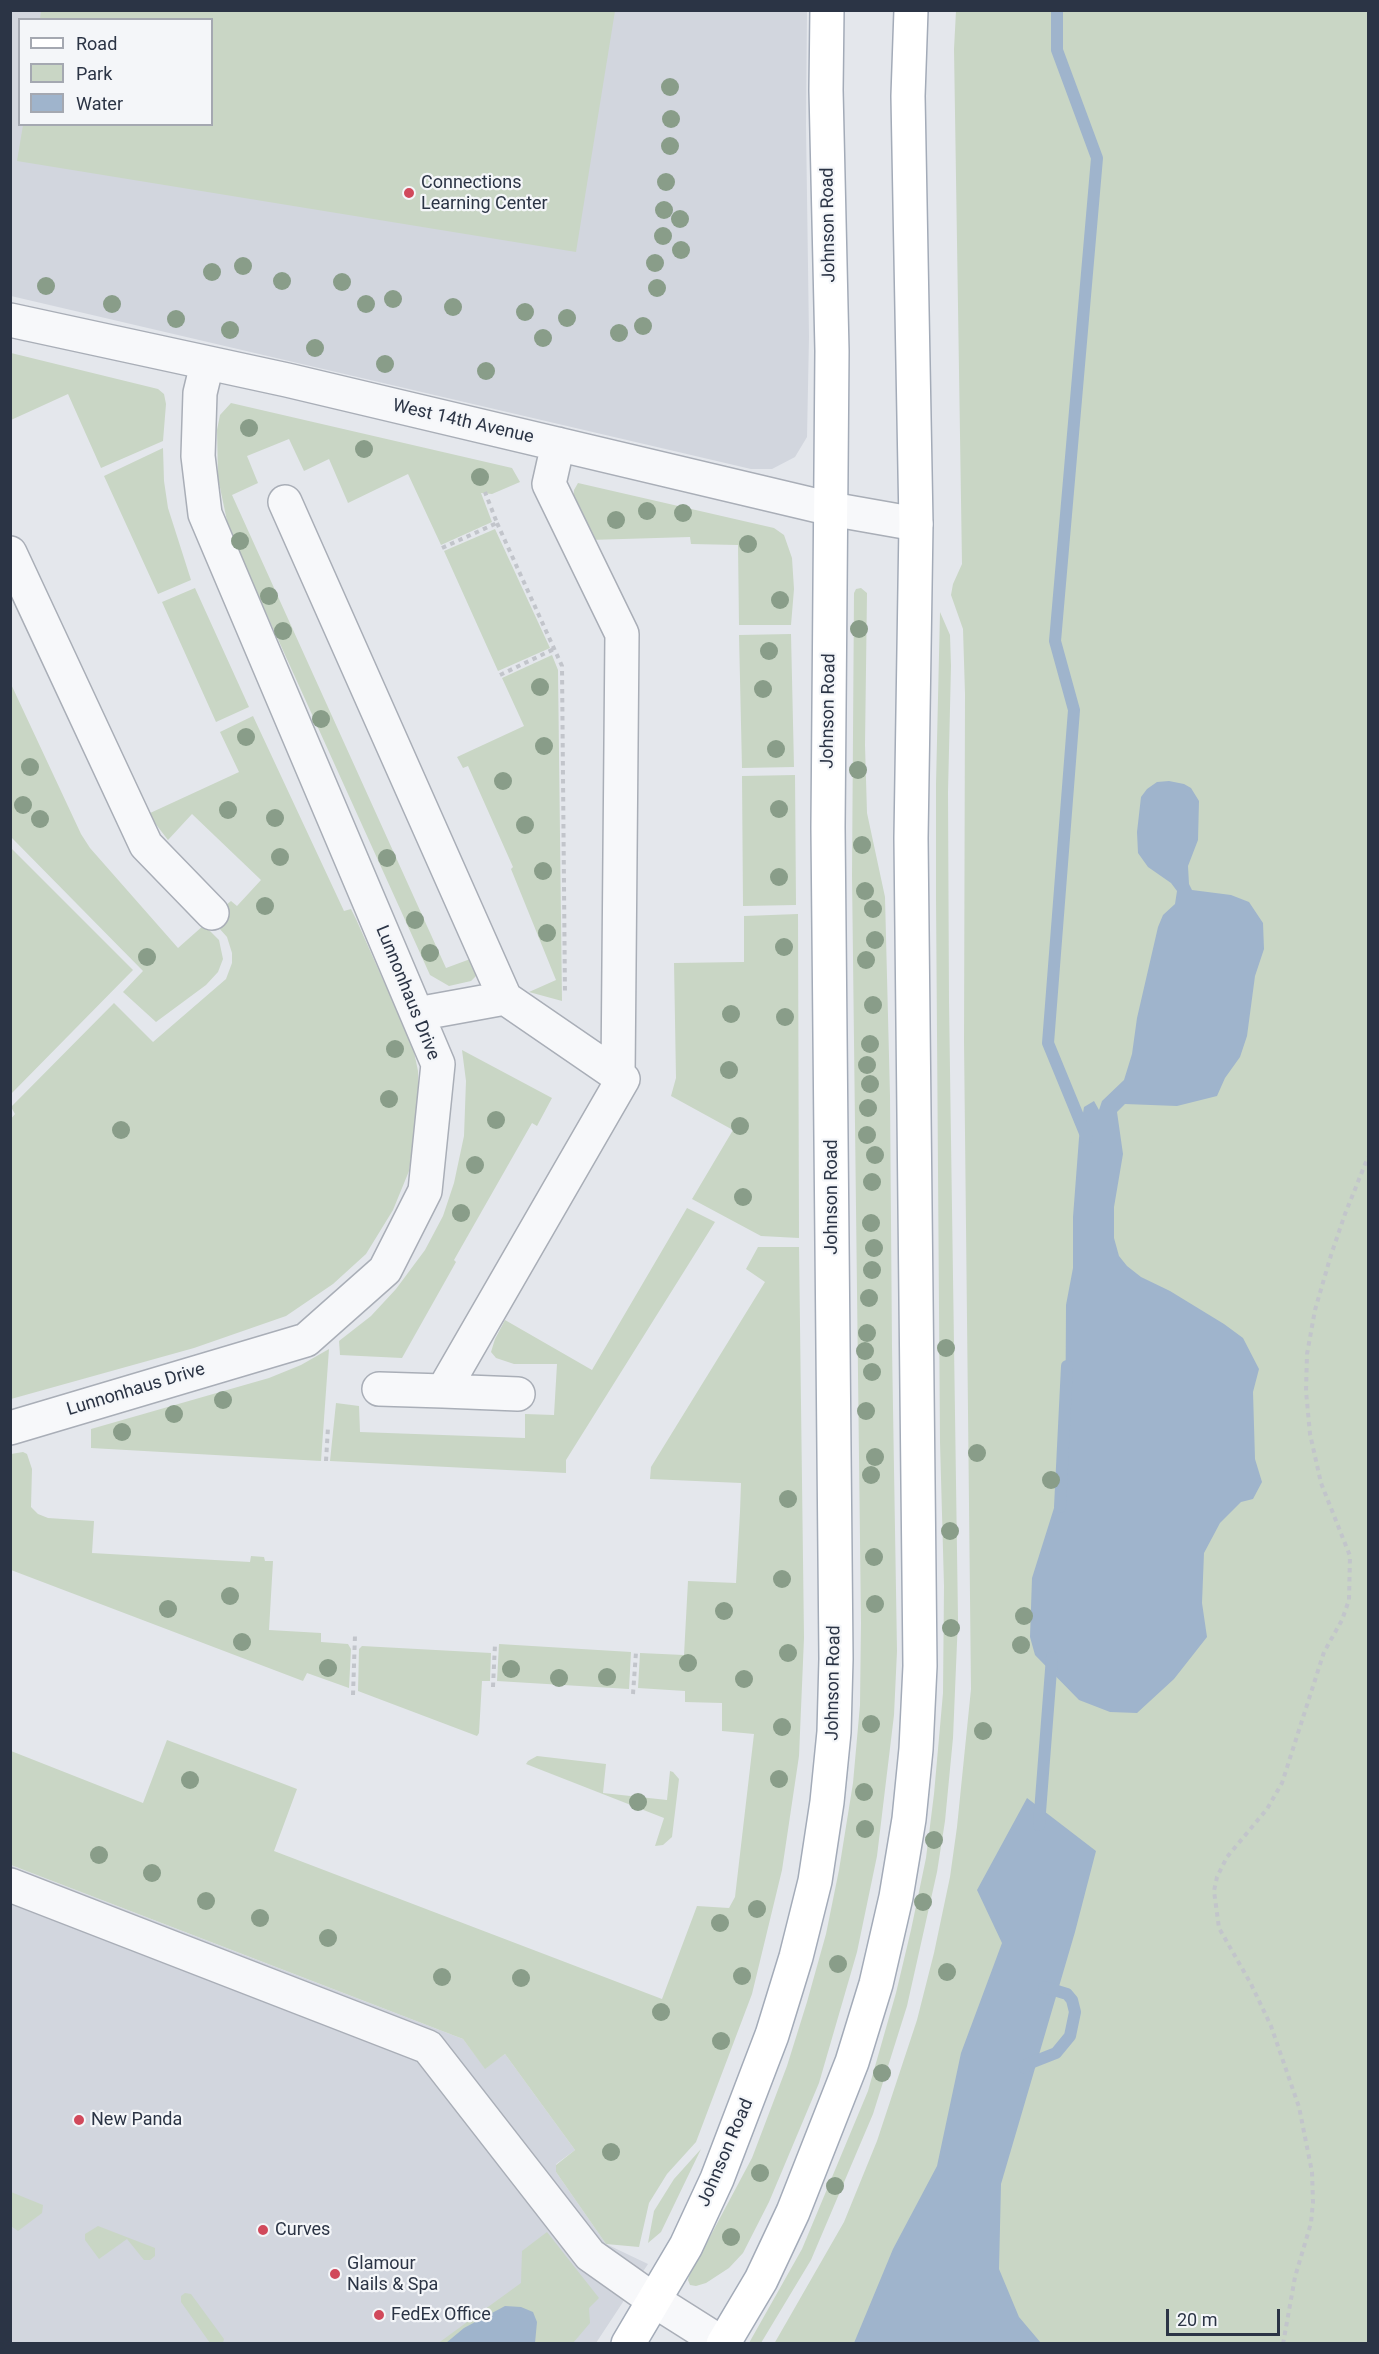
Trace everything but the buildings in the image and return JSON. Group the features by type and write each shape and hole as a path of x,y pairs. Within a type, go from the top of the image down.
{"main road":[{"name":"Johnson Road","path":"628,2343 686,2246 717,2179 772,2036 796,1957 815,1881 827,1802 834,1732 836,1659 828,828 832,351 826,90 827,10"},
{"path":"723,2343 761,2280 822,2140 852,2062 876,1984 896,1897 909,1819 916,1749 920,1666 911,838 916,524 908,96 911,10"}],"street":[{"name":"West 14th Avenue","path":"10,320 287,380 831,509 916,524"},
{"name":"Lunnonhaus Drive","path":"10,1428 306,1340 385,1270 425,1191 438,1064 205,514 198,456 200,393 207,364"},
{"path":"558,444 549,484 622,634 618,1075"},
{"path":"285,502 505,998 623,1079 443,1391"},
{"path":"10,553 146,844 212,913"},
{"path":"417,1014 505,998"},
{"path":"379,1389 518,1394"},
{"path":"10,1885 428,2047 590,2255 655,2301 723,2343"}],"path":[{"path":"485,492 562,666 565,999"},
{"path":"442,548 498,523"},
{"path":"500,675 554,649"},
{"path":"1282,2343 1295,2277 1311,2223 1312,2172 1299,2107 1271,2026 1251,1984 1219,1928 1215,1891 1217,1877 1227,1857 1267,1809 1282,1783 1324,1653 1342,1620 1349,1599 1350,1556 1321,1483 1310,1434 1306,1392 1307,1354 1315,1310 1331,1255 1368,1157"},
{"path":"326,1461 328,1426"},
{"path":"353,1695 355,1635"},
{"path":"493,1687 495,1644"},
{"path":"633,1694 636,1652"}],"shaded area":[{"name":"Connections Learning Center","path":"11,11 807,11 809,337 807,437 795,457 772,469 751,469 11,296"},
{"path":"10,1865 463,2039 485,2068 505,2054 575,2150 556,2164 556,2172 606,2244 648,2264 596,2343 11,2343"}],"green space":[{"path":"41,11 615,11 576,252 17,161 23,126 213,126 213,18 40,18"},
{"path":"956,11 1368,11 1368,2343 774,2344 844,2222 877,2141 917,2020 950,1877 971,1689 964,1041 965,694 963,629 951,595 962,564 954,49"},
{"path":"11,353 158,389 164,394 166,404 163,441 101,468 68,394 11,420"},
{"path":"231,403 512,468 520,482 492,494 481,493 492,522 441,545 408,474 348,503 329,459 304,471 289,439 247,456 258,483 232,495 446,968 473,958 476,976 471,981 449,986 430,975 238,551 227,521 218,478 217,430 220,415"},
{"path":"163,448 168,508 191,580 158,594 104,476"},
{"path":"578,483 774,528 784,535 792,558 794,589 791,625 739,625 738,545 691,544 690,537 589,540 573,500 574,490"},
{"path":"495,529 550,648 498,671 444,551"},
{"path":"195,588 249,707 216,722 162,602"},
{"path":"861,588 867,593 865,745 867,813 885,897 890,1096 897,1651 894,1715 877,1856 857,1952 819,2083 769,2202 743,2253 729,2268 706,2283 696,2286 690,2285 689,2276 752,2158 787,2066 807,2002 826,1934 853,1783 860,1705 861,1623 852,875 854,593 856,589"},
{"path":"940,612 950,635 951,666 948,792 949,1002 958,1619 953,1738 945,1821 937,1872 907,2006 873,2114 811,2260 761,2343 749,2343 802,2249 868,2091 911,1930 926,1858 934,1794 943,1693 944,1586 940,1442 936,898"},
{"path":"791,634 794,767 742,768 739,635"},
{"path":"552,655 558,670 562,1001 529,992 556,980 511,869 513,867 468,766 463,768 457,757 524,726 502,678"},
{"path":"10,682 81,834 90,848 178,948 204,925 219,940 223,959 218,972 206,985 156,1022 123,992 143,971 11,837"},
{"path":"253,716 344,911 351,909 384,982 402,1015 412,1042 418,1071 419,1099 409,1171 393,1210 366,1254 333,1284 286,1316 194,1348 11,1399 10,1120 15,1114 11,1107 114,1003 153,1042 226,979 232,963 232,953 227,937 210,918 231,901 237,906 261,880 192,814 168,840 148,814 239,772 220,732"},
{"path":"795,775 796,905 743,906 742,776"},
{"path":"11,848 133,970 11,1094"},
{"path":"798,914 799,1238 761,1236 692,1199 733,1130 671,1096 676,1078 674,963 744,962 744,916"},
{"path":"462,1050 552,1098 537,1126 532,1123 454,1260 456,1262 402,1358 340,1355 339,1341 371,1316 396,1289 425,1250 443,1216 454,1183 464,1136 466,1081"},
{"path":"687,1208 715,1222 566,1460 566,1473 330,1461 336,1403 359,1406 360,1432 525,1438 525,1414 554,1415 557,1364 514,1364 496,1358 491,1352 505,1320 592,1370"},
{"path":"758,1247 799,1247 804,1638 799,1756 782,1870 752,1994 696,2142 667,2174 649,2203 639,2247 606,2244 556,2172 556,2165 575,2150 505,2054 485,2069 463,2039 11,1865 11,1751 143,1803 167,1740 284,1784 297,1789 274,1851 662,1999 697,1906 729,1908 735,1897 754,1734 722,1731 722,1703 685,1702 685,1691 638,1688 640,1653 684,1655 688,1581 736,1583 741,1483 650,1479 651,1467 765,1282 746,1269"},
{"path":"329,1349 321,1461 91,1448 91,1429 269,1378 301,1365"},
{"path":"23,1452 27,1454 32,1469 31,1507 38,1514 48,1518 94,1521 92,1553 250,1562 251,1556 264,1557 265,1561 273,1561 269,1630 321,1633 321,1642 348,1644 351,1649 349,1688 307,1673 303,1681 11,1570 11,1454"},
{"path":"499,1644 631,1652 629,1689 497,1681"},
{"path":"362,1646 491,1653 490,1681 482,1681 477,1736 358,1691 359,1649"},
{"path":"537,1756 606,1764 603,1793 667,1800 670,1771 673,1772 679,1779 672,1837 663,1845 655,1846 664,1818 526,1764"},
{"path":"701,2149 661,2232 648,2243 654,2211 674,2179"},
{"path":"11,2192 43,2205 42,2213 18,2231 11,2226"},
{"path":"98,2226 155,2248 155,2256 150,2260 144,2260 127,2239 99,2259 85,2240 85,2234"},
{"path":"547,2232 599,2298 589,2308 590,2323 573,2343 437,2344 521,2283 522,2251"},
{"path":"185,2293 191,2294 224,2339 223,2343 210,2343 181,2302 181,2296"}],"water":[{"path":"1169,781 1191,788 1199,801 1198,840 1188,866 1189,884 1192,890 1231,895 1249,902 1263,923 1264,949 1255,976 1247,1036 1240,1057 1225,1078 1217,1096 1177,1106 1125,1104 1117,1112 1123,1154 1114,1207 1114,1238 1119,1256 1141,1277 1170,1291 1243,1338 1259,1369 1253,1392 1255,1459 1262,1482 1253,1499 1241,1502 1220,1523 1204,1553 1202,1603 1207,1637 1174,1679 1137,1713 1110,1712 1079,1700 1035,1655 1030,1637 1032,1578 1065,1481 1066,1305 1073,1268 1073,1217 1079,1138 1084,1107 1094,1101 1099,1110 1102,1101 1124,1080 1132,1054 1137,1018 1158,927 1163,915 1175,904 1177,891 1171,883 1148,867 1138,853 1137,832 1141,797 1157,782"},
{"path":"1027,1798 1096,1851 1075,1932 1001,2184 999,2269 1019,2317 1041,2343 854,2343 893,2249 937,2166 961,2053 1002,1943 977,1890"},
{"path":"505,2306 521,2307 533,2312 537,2322 535,2343 446,2343 464,2328"}],"waterway":[{"path":"1057,10 1057,50 1097,158 1055,641 1074,710 1048,1043 1087,1138"},
{"path":"1060,1507 1067,1366"},
{"path":"1039,1825 1052,1657"},
{"path":"1025,2068 1028,2064 1056,2053 1070,2036 1075,2012 1072,2000 1067,1994 1044,1987"}],"place":[{"name":"Connections Learning Center","path":"409,193"},
{"name":"New Panda","path":"79,2120"},
{"name":"Curves","path":"263,2230"},
{"name":"Glamour Nails & Spa","path":"335,2274"},
{"name":"FedEx Office","path":"379,2315"}]}
